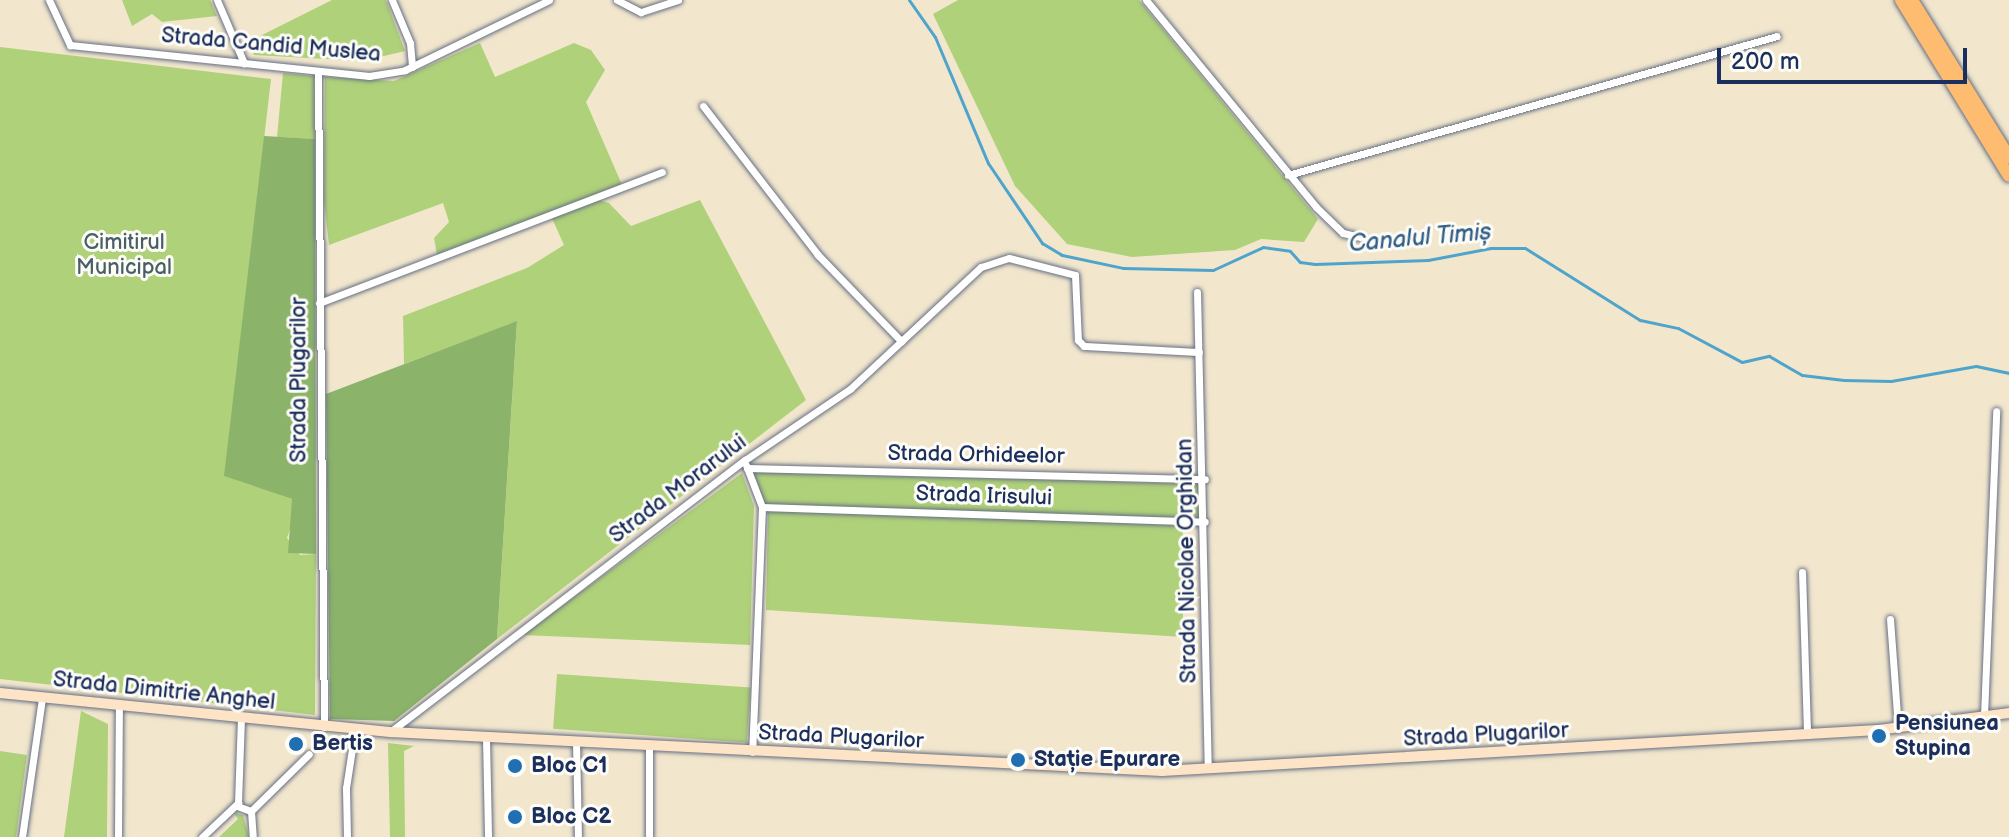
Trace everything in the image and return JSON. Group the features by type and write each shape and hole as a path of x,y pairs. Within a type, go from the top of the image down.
{"highway":[{"path":"1901,0 2009,176"},
{"path":"1912,0 2009,157"}],"street":[{"name":"Strada Candid Muslea","path":"49,0 70,45 369,76 412,67 549,0"},
{"path":"217,0 244,63"},
{"path":"392,0 410,43 412,67"},
{"path":"617,0 641,12 678,0"},
{"path":"1146,0 1288,175 1338,229 1361,237"},
{"path":"1288,175 1777,36"},
{"name":"Strada Plugarilor","path":"318,72 324,727 1061,769 1208,770 1898,729 2009,713"},
{"path":"703,106 818,255 901,341"},
{"path":"319,303 662,172"},
{"name":"Strada Morarului","path":"390,732 850,389 981,267 1009,258 1073,273 1078,340 1089,347 1199,352"},
{"name":"Strada Nicolae Orghidan","path":"1197,292 1205,479 1208,770"},
{"path":"1984,716 1996,411"},
{"path":"746,464 762,507 752,752"},
{"name":"Strada Orhideelor","path":"746,464 1205,479"},
{"name":"Strada Irisului","path":"762,507 1205,522"},
{"path":"1802,572 1807,735"},
{"path":"1890,619 1898,729"},
{"name":"Strada Dimitrie Anghel","path":"0,693 324,727"},
{"path":"22,837 42,698"},
{"path":"118,837 119,705"},
{"path":"202,837 237,806 241,719"},
{"path":"347,837 346,788 355,729"},
{"path":"486,738 488,837"},
{"path":"576,742 578,837"},
{"path":"649,746 649,837"},
{"path":"253,837 251,811 309,754"},
{"path":"237,806 251,811"}],"green space":[{"path":"122,0 210,0 217,16 162,22 152,14 132,26"},
{"path":"332,0 386,0 405,51 363,61 254,55 248,42"},
{"path":"958,0 1139,0 1318,219 1304,242 1261,239 1235,250 1132,257 1067,244 1015,186 933,14"},
{"path":"480,43 495,77 574,43 591,50 605,70 586,102 623,187 598,200 609,203 631,226 700,200 806,400 497,639 517,322 404,364 403,316 527,268 564,245 551,216 437,255 434,238 449,222 443,203 329,245 324,201 325,77 394,81"},
{"name":"Cimitirul Municipal","path":"0,47 271,79 225,476 292,499 294,517 287,538 300,555 316,554 315,715 0,679"},
{"path":"283,73 314,76 315,139 277,137"},
{"path":"264,136 315,139 316,554 288,553 292,499 224,476"},
{"path":"517,321 497,639 394,721 330,719 326,394"},
{"path":"752,472 1199,484 1200,519 1183,527 1183,637 766,610 768,511"},
{"path":"742,473 754,506 750,645 523,635"},
{"path":"557,674 751,688 747,742 553,729"},
{"path":"81,711 108,724 107,837 64,837"},
{"path":"388,743 414,746 404,751 405,837 390,837"},
{"path":"0,751 27,755 16,837 0,837"},
{"path":"234,813 243,815 249,837 219,837 238,819"}],"waterway":[{"name":"Canalul Timiș","path":"909,0 935,37 988,163 1042,243 1062,255 1123,268 1213,270 1263,247 1290,251 1300,262 1315,264 1428,260 1491,248 1525,248 1640,320 1678,328 1742,362 1769,356 1802,375 1844,380 1891,381 1976,366 2009,373"}],"place":[{"name":"Pensiunea Stupina","path":"1879,736"},
{"name":"Bertis","path":"296,744"},
{"name":"Stație Epurare","path":"1018,760"},
{"name":"Bloc C1","path":"515,766"},
{"name":"Bloc C2","path":"515,817"}]}
